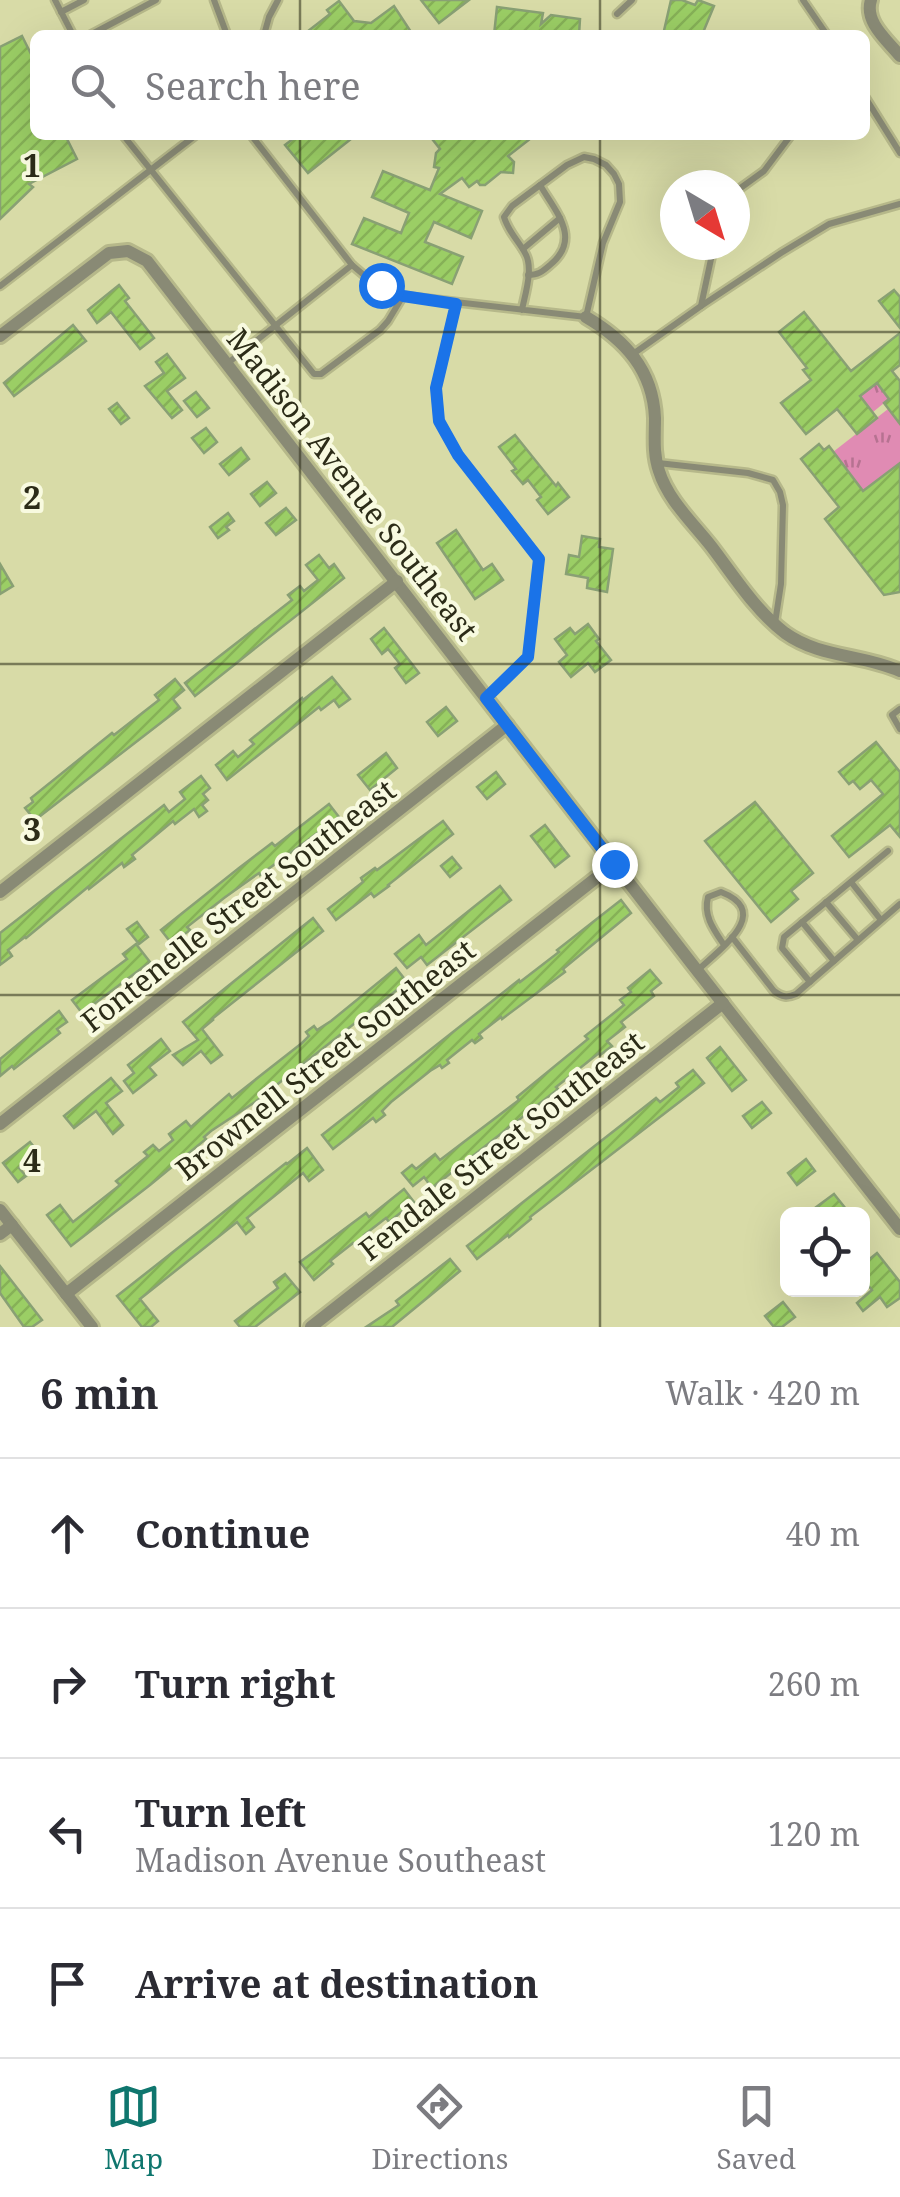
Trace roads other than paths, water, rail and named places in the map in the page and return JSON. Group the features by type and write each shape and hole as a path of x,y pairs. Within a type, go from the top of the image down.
{"street":[{"path":"871,0 871,18 900,56"},
{"name":"Madison Avenue Southeast","path":"0,336 102,257 116,250 141,256 900,1229"},
{"path":"586,317 610,332 633,354 645,374 652,394 657,463 662,480 758,608 800,642 818,650 900,671"},
{"path":"0,892 397,581"},
{"name":"Fontenelle Street Southeast","path":"0,1124 506,725"},
{"name":"Brownell Street Southeast","path":"66,1294 614,864"},
{"name":"Fendale Street Southeast","path":"311,1327 723,1003"},
{"path":"0,1210 92,1327"},
{"path":"0,1234 12,1225"}],"lane":[{"path":"55,0 70,30"},
{"path":"61,12 84,0"},
{"path":"99,30 156,0"},
{"path":"214,0 225,30"},
{"path":"265,30 278,0"},
{"path":"616,14 632,0"},
{"path":"803,0 824,30"},
{"path":"870,105 900,153"},
{"path":"127,140 314,374 321,374 384,326 403,296"},
{"path":"0,286 189,140"},
{"path":"254,140 352,265 365,276 403,296 456,304 586,317 603,242 620,202 618,184 606,165 584,157 568,165 512,206 504,218 529,263 522,310"},
{"path":"750,181 764,171 788,140"},
{"path":"528,276 538,275 558,258 566,238 560,218 540,186"},
{"path":"633,354 829,224 900,204"},
{"path":"523,249 560,218"},
{"path":"701,306 711,260"},
{"path":"228,363 352,265"},
{"path":"456,304 436,388 439,421 458,455 539,559 528,657 486,698"},
{"path":"657,463 748,473 773,480 784,505 775,624"},
{"path":"900,708 892,716 900,730"},
{"path":"810,982 782,948 784,937 888,851"},
{"path":"851,882 881,920"},
{"path":"697,970 724,945 732,937 744,920 736,897 722,892 708,897 707,915 724,945"},
{"path":"826,902 858,940"},
{"path":"732,937 781,997 796,994 900,904"},
{"path":"802,922 834,961"}]}
